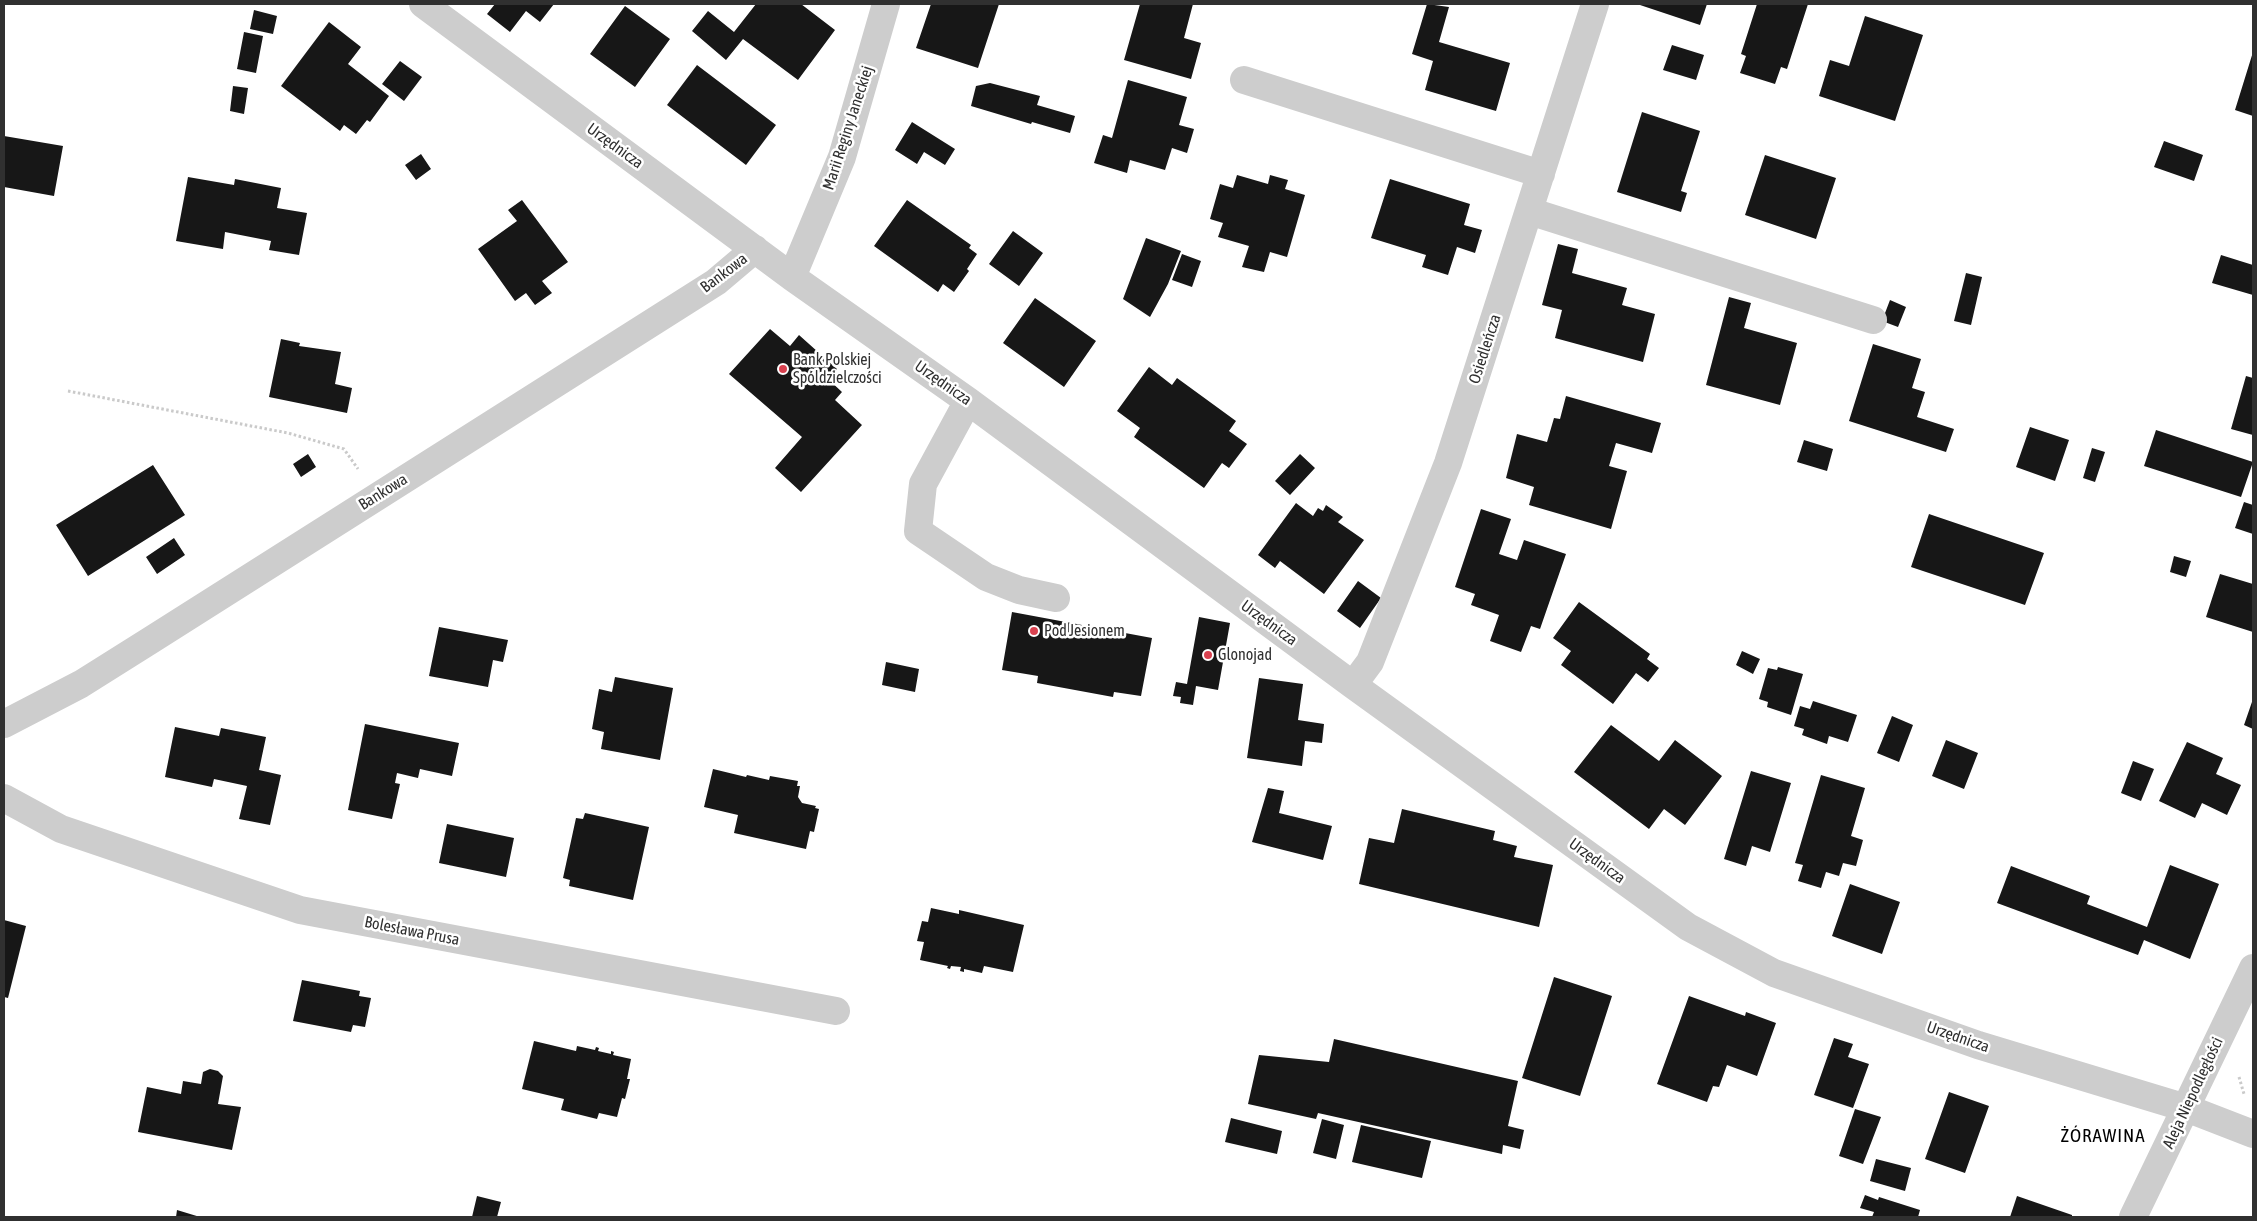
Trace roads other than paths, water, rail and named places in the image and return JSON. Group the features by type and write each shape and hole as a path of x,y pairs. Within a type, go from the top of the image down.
{"street":[{"name":"Urzędnicza","path":"423,4 792,277 968,401 1353,685 1688,927 1774,973 1978,1045 2186,1108 2253,1134"},
{"name":"Marii Reginy Janeckiej","path":"792,277 842,157 886,4"},
{"name":"Osiedleńcza","path":"1353,685 1370,662 1448,463 1595,4"},
{"path":"1244,80 1541,174"},
{"path":"1529,211 1873,320"},
{"name":"Bankowa","path":"4,724 81,684 716,282 755,249"},
{"path":"968,401 923,484 918,531 986,577 1019,590 1056,598"},
{"name":"Bolesława Prusa","path":"4,798 61,829 300,910 836,1011"},
{"name":"Aleja Niepodległości","path":"2133,1217 2253,968"}],"place":[{"name":"Bank Polskiej Spóldzielczości","path":"783,369"},
{"name":"Pod Jesionem","path":"1034,631"},
{"name":"Glonojad","path":"1208,655"}],"district":[{"name":"ŻÓRAWINA","path":"2103,1136"}]}
